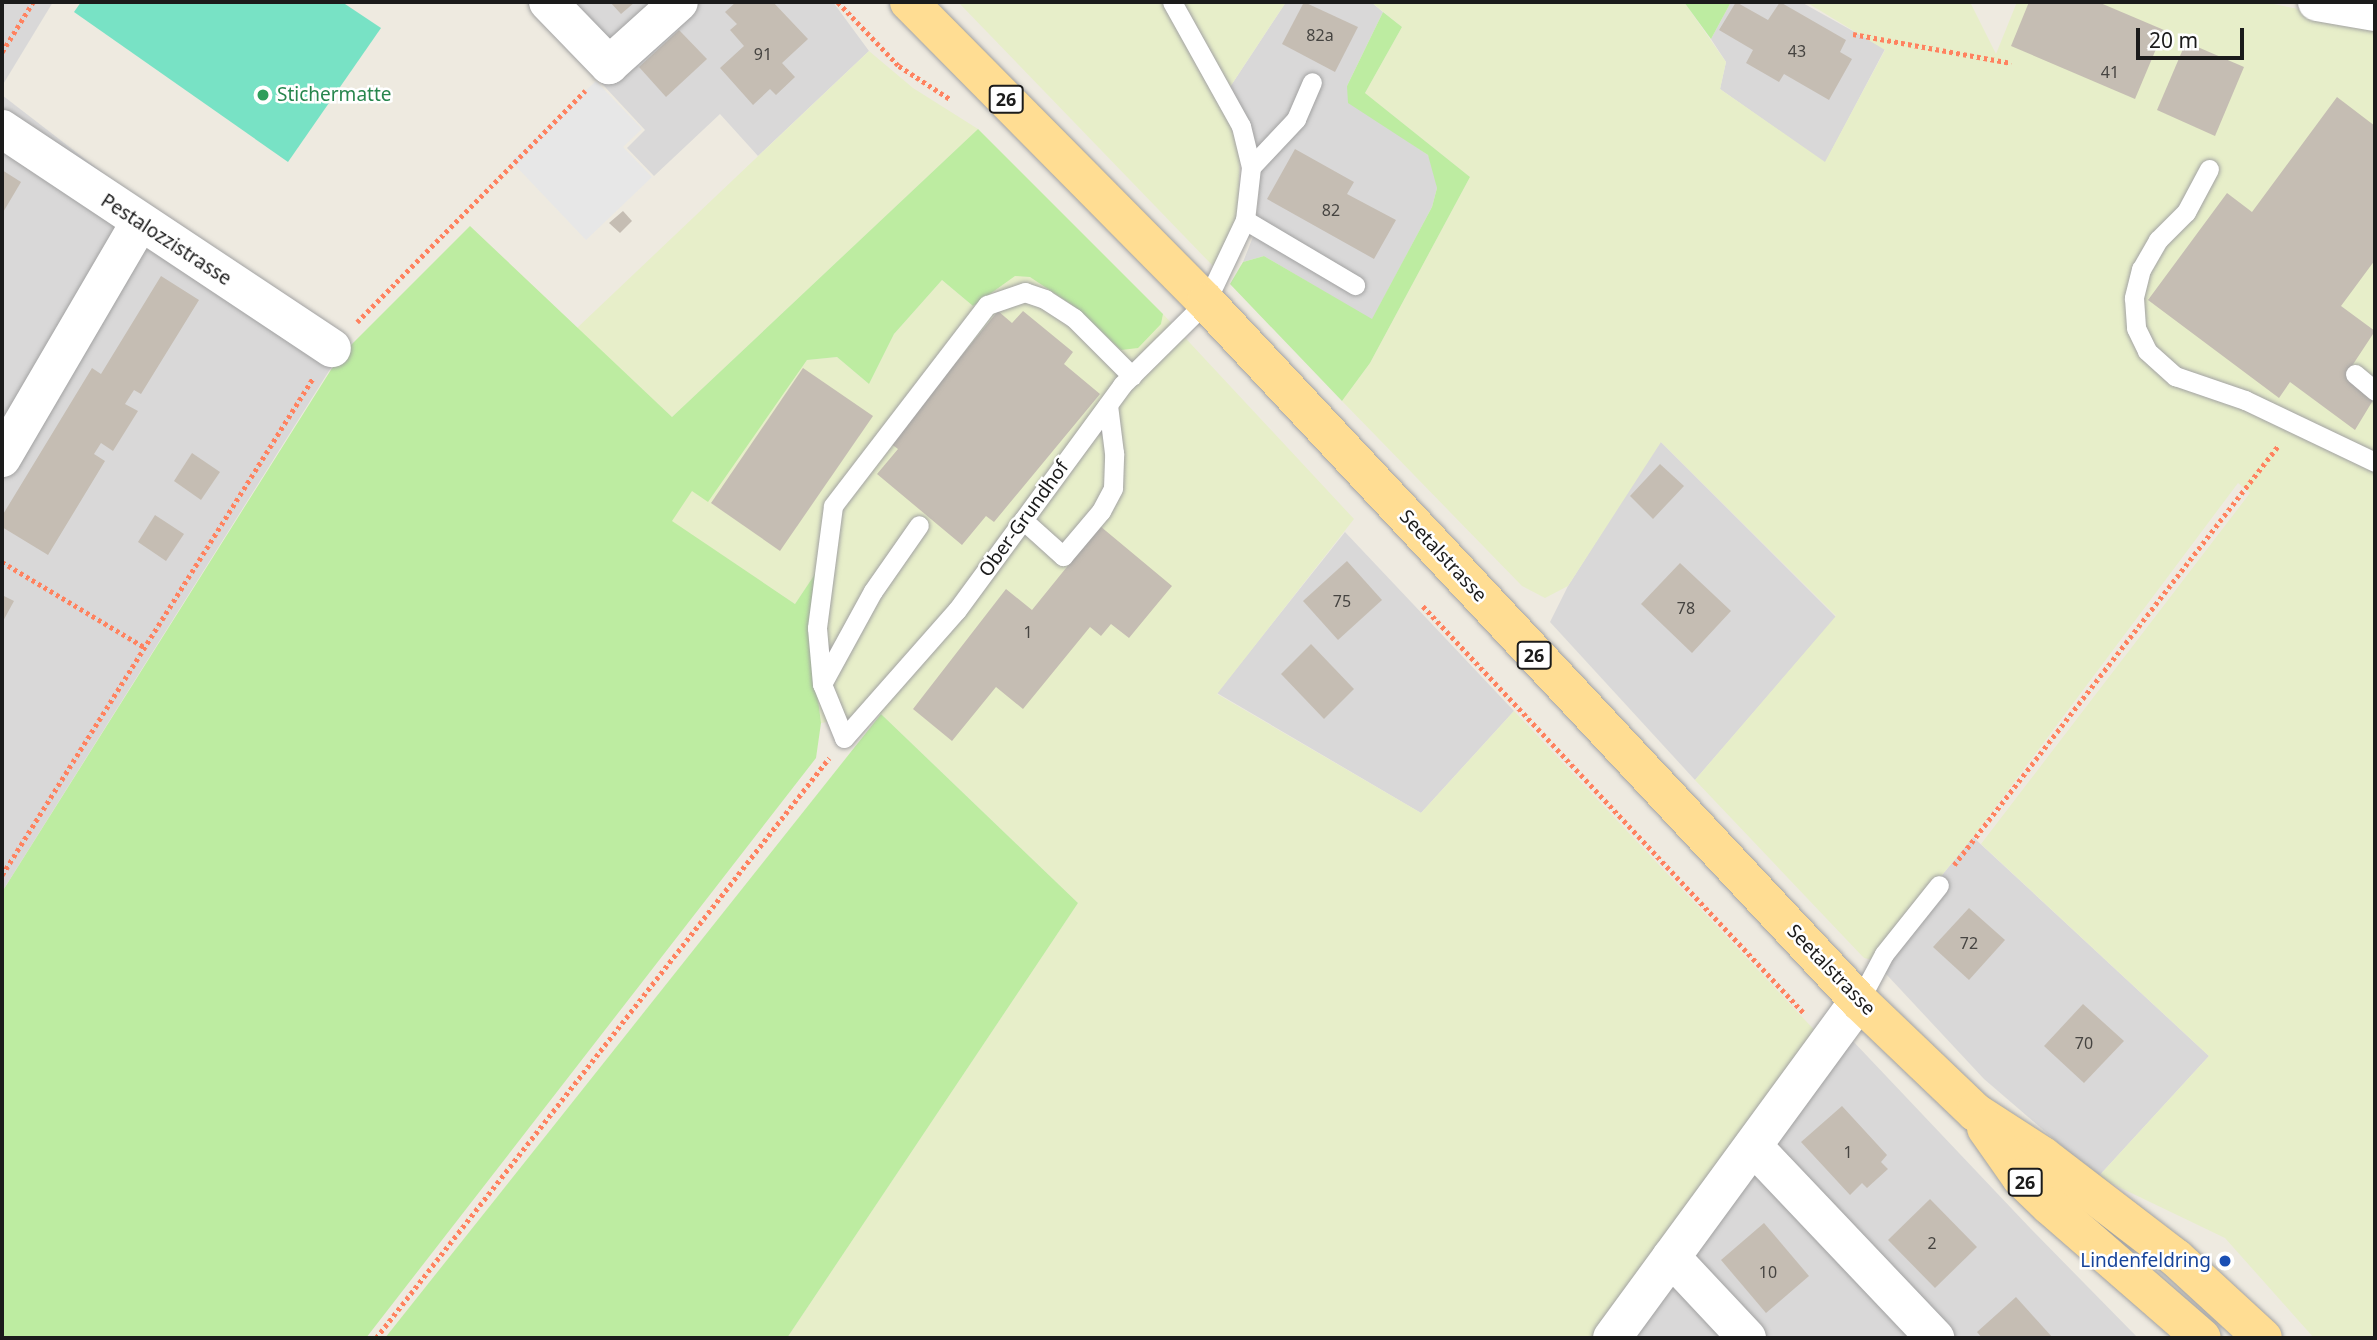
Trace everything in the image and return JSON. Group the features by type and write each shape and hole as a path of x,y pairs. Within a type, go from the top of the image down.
{"main road":[{"name":"Seetalstrasse","path":"909,2 1206,302 1859,1001 1975,1112 2043,1156 2176,1258 2263,1338"},
{"name":"Seetalstrasse","path":"1975,1112 2021,1178 2202,1338"}],"street":[{"path":"548,2 610,65 680,2"},
{"path":"2317,2 2375,12"},
{"name":"Pestalozzistrasse","path":"2,129 139,224 332,348"},
{"path":"2,458 139,224"},
{"path":"1612,1338 1859,1001"},
{"path":"1754,1146 1935,1338"},
{"path":"1671,1258 1747,1338"}],"lane":[{"path":"1172,2 1235,113 1251,167"},
{"path":"1251,167 1296,119 1312,82"},
{"name":"Ober-Grundhof","path":"844,738 957,610 1132,376 1206,302 1245,220 1251,167"},
{"path":"2209,169 2186,212 2158,240 2141,269 2134,298 2136,328 2147,351 2175,376 2245,400 2295,427 2375,462"},
{"path":"1245,220 1355,285"},
{"path":"844,738 822,684 817,628 833,506 987,305 1025,292 1045,299 1074,318 1132,376"},
{"path":"2355,374 2375,391"},
{"path":"1023,520 1063,556 1101,511 1113,488 1114,453 1108,405"},
{"path":"822,684 873,591 919,525"},
{"path":"1859,1001 1884,954 1938,885"}],"path":[{"path":"2,52 33,2"},
{"path":"1853,34 2011,63"},
{"path":"2,874 332,348 610,65"},
{"path":"1938,885 2295,427"},
{"path":"2,562 144,647"},
{"path":"1423,606 1830,1041"},
{"path":"376,1338 844,738"}],"shaded area":[{"path":"2,2 53,2 2,86"},
{"path":"526,2 833,2 869,51 758,156 720,114 654,176 627,148 645,130"},
{"path":"1286,2 1371,2 1383,12 1347,86 1358,107 1428,155 1435,171 1437,188 1432,207 1372,320 1264,256 1243,262 1255,232 1259,192 1248,124 1230,87"},
{"path":"1731,2 1801,2 1885,49 1825,163 1720,89 1726,62 1711,39"},
{"path":"596,81 642,129 623,147 652,177 586,240 511,161"},
{"path":"2,95 339,355 2,892"},
{"path":"1660,441 1836,617 1695,780 1550,622 1568,586"},
{"path":"1345,532 1514,711 1421,813 1217,693"},
{"path":"1973,837 2209,1056 2098,1177 1984,1079 1873,960"},
{"path":"1851,1039 2031,1229 2138,1338 1607,1338"}],"green space":[{"name":"Stichermatte","path":"81,2 342,2 381,28 288,162 74,12"},
{"path":"1164,2 1221,97 1240,154 1238,219 1213,266 959,3"},
{"path":"1183,2 1286,2 1230,87"},
{"path":"1371,2 1684,2 1726,62 1720,89 1825,162 1885,50 1806,2 1970,2 1996,54 2017,2 2264,2 2375,25 2375,1338 2314,1338 2225,1238 2098,1177 2209,1056 1981,844 2250,493 2238,483 1973,837 1873,960 1864,958 1695,780 1836,616 1661,442 1568,586 1545,598 1522,586 1342,401 1370,363 1470,177 1365,93 1402,27"},
{"path":"1684,2 1731,2 1711,39"},
{"path":"1383,12 1402,27 1365,93 1470,177 1370,363 1342,401 1230,284 1243,262 1264,256 1372,319 1432,207 1437,188 1428,155 1348,103 1347,86"},
{"path":"869,51 913,88 978,129 672,417 577,328"},
{"path":"978,129 1163,314 1161,324 1138,348 1121,350 1078,309 1030,277 1015,276 973,306 942,280 894,334 869,384 837,357 807,360 708,502 692,491 672,521 795,604 815,574 814,668 821,723 816,758 366,1338 2,1338 2,892 339,357 470,226 672,417"},
{"path":"1015,275 1030,277 1049,287 1078,309 1161,324 1163,314 1354,519 1217,694 1421,813 1514,711 1821,1037 1607,1338 787,1338 1078,903 881,714 821,723 814,668 814,576 795,604 671,521 692,490 708,501 807,360 837,357 869,384 894,334 942,280 973,306"},
{"path":"881,714 1078,903 787,1338 385,1338"}],"building":[{"path":"610,2 635,2 621,14"},
{"path":"736,2 773,2 808,39 782,63 795,77 776,95 770,89 753,105 720,68 744,46 730,30 737,24 725,12"},
{"path":"1304,2 1358,27 1335,72 1282,44"},
{"path":"1736,2 1768,20 1780,2 1846,40 1840,52 1852,59 1829,100 1784,74 1779,82 1746,63 1753,50 1719,30"},
{"path":"2029,2 2098,2 2164,30 2135,99 2011,46"},
{"path":"679,30 707,59 666,97 639,67"},
{"path":"2186,42 2244,67 2215,136 2157,110"},
{"path":"2337,97 2375,126 2375,260 2341,306 2375,331 2346,375 2375,397 2355,430 2290,382 2279,398 2148,300 2227,193 2252,212"},
{"path":"1295,149 1354,182 1347,194 1396,220 1374,259 1267,199"},
{"path":"2,170 21,182 2,214"},
{"path":"623,211 632,221 620,233 609,223"},
{"path":"161,276 199,300 141,394 134,390 125,404 138,411 113,451 101,443 94,454 105,461 48,555 2,527 2,516 92,368 101,374"},
{"path":"998,311 1012,323 1023,311 1073,352 1064,364 1100,394 994,522 986,516 962,545 877,474 898,449 890,443"},
{"path":"803,368 873,416 780,551 711,503"},
{"path":"192,453 220,472 201,500 174,481"},
{"path":"1660,464 1684,486 1653,519 1630,496"},
{"path":"155,515 184,534 166,561 138,542"},
{"path":"1100,526 1172,586 1129,638 1111,624 1101,636 1090,627 1023,709 996,687 952,741 913,709 1006,589 1032,610"},
{"path":"1347,561 1382,600 1338,640 1303,601"},
{"path":"1680,563 1731,611 1692,653 1641,604"},
{"path":"2,595 14,601 2,623"},
{"path":"1311,644 1354,689 1324,719 1281,674"},
{"path":"1969,908 2005,940 1969,980 1933,947"},
{"path":"2083,1004 2124,1041 2084,1083 2044,1046"},
{"path":"1842,1106 1887,1155 1881,1162 1888,1169 1867,1188 1862,1183 1850,1195 1801,1142"},
{"path":"1930,1199 1977,1247 1935,1288 1888,1240"},
{"path":"1764,1223 1809,1276 1766,1313 1721,1260"},
{"path":"2016,1297 2053,1338 1982,1338 1977,1332"}],"place":[{"name":"Stichermatte","path":"263,95"},
{"name":"Lindenfeldring","path":"2225,1261"}]}
